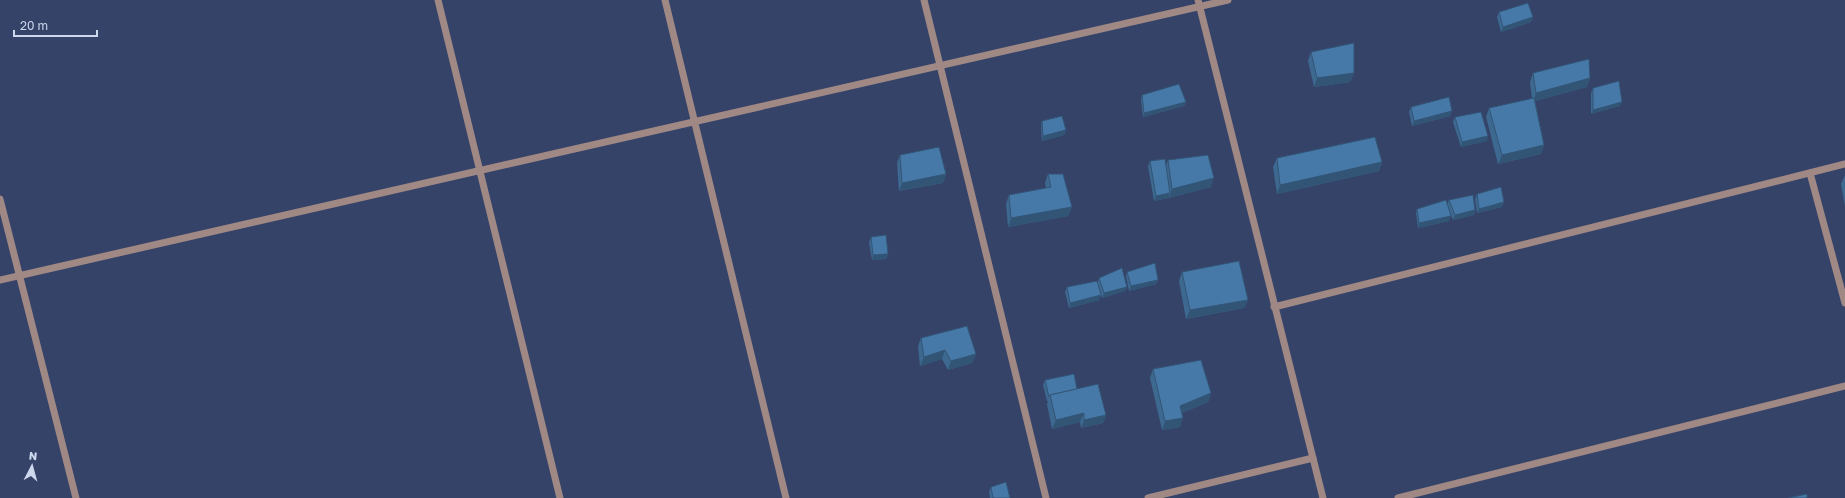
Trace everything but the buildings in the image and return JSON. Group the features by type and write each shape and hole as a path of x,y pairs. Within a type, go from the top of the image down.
{"street":[{"path":"438,0 560,498"},
{"path":"665,0 786,498"},
{"path":"924,0 1046,498"},
{"path":"0,280 941,66 1198,3 1228,0"},
{"path":"1198,3 1323,498"},
{"path":"1274,307 1845,164"},
{"path":"1810,173 1845,303"},
{"path":"0,199 76,498"},
{"path":"1398,498 1845,386"},
{"path":"1148,498 1313,458"}]}
